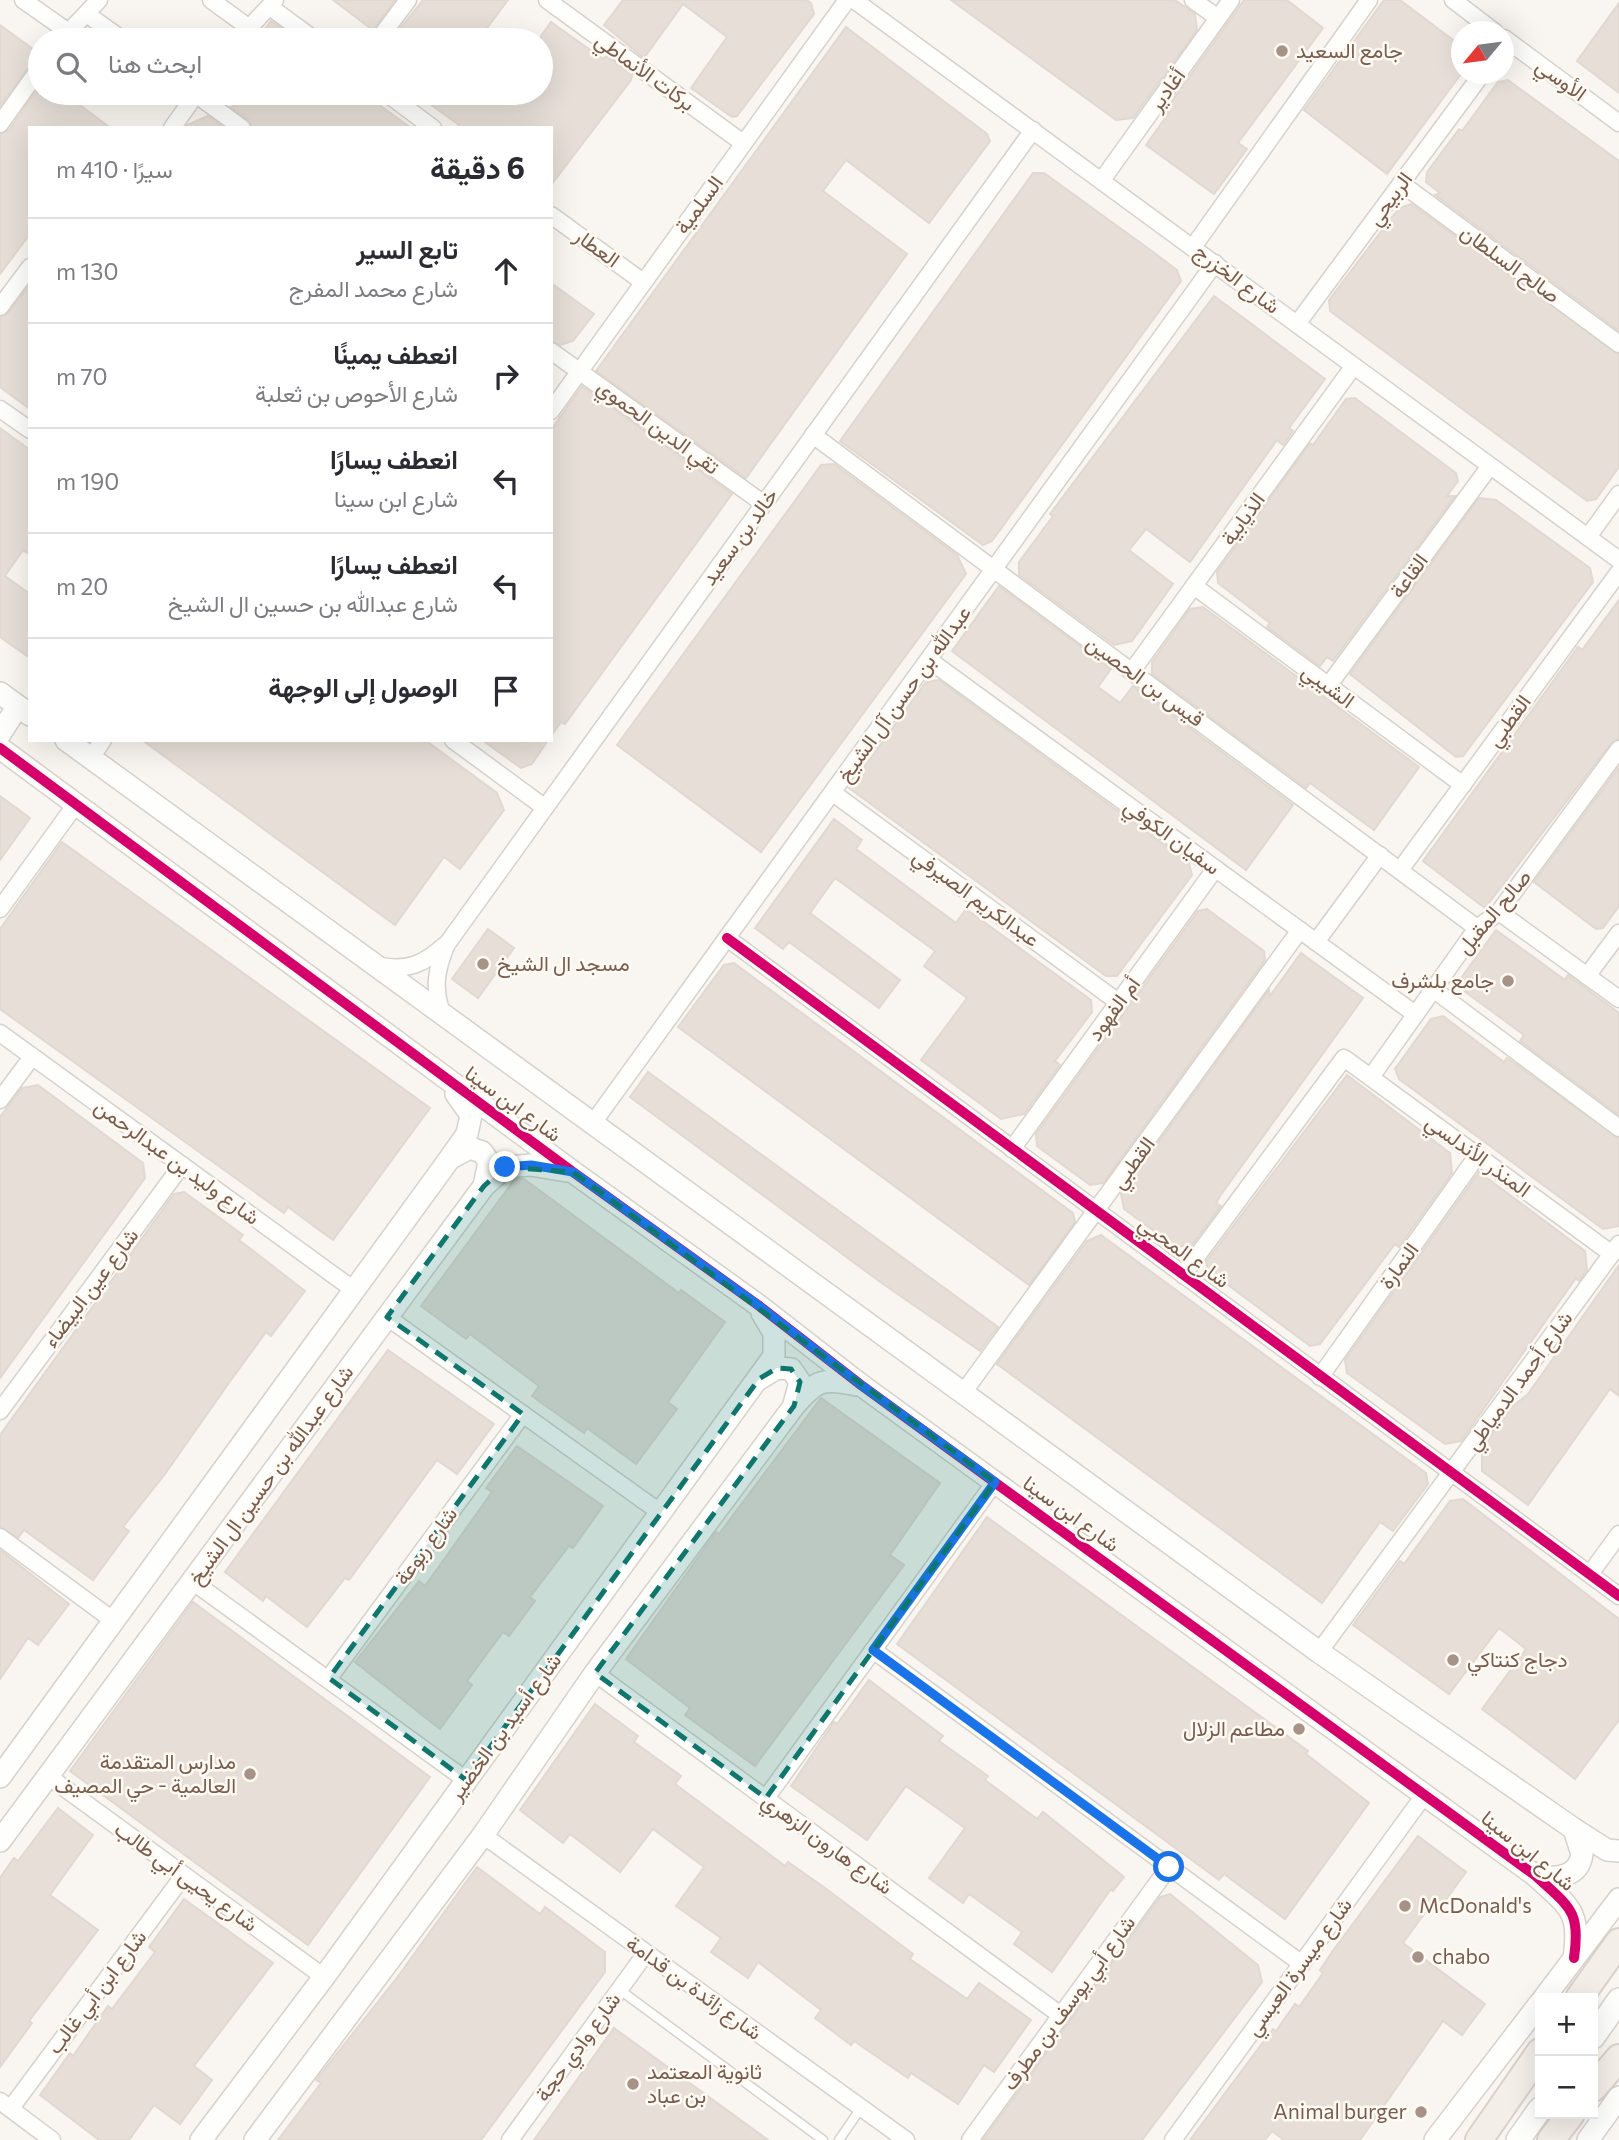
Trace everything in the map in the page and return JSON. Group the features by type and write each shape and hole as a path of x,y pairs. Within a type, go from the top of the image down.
{"main road":[{"path":"1583,1993 1619,1942"},
{"path":"1598,2029 1619,2000"},
{"path":"1479,2140 1537,2056"},
{"path":"1598,2082 1619,2058"},
{"path":"1517,2140 1535,2116"},
{"path":"1551,2140 1567,2119"}],"street":[{"path":"23,0 55,28"},
{"path":"73,28 99,0"},
{"path":"211,0 237,28"},
{"path":"387,28 408,0"},
{"name":"بركات الأنماطي","path":"547,0 743,143"},
{"name":"السلمية","path":"553,408 847,0"},
{"name":"شارع الخزرج","path":"854,0 874,6 1033,130 1619,560"},
{"path":"1193,0 1218,18"},
{"name":"أغادير","path":"1102,180 1231,0"},
{"path":"1193,247 1369,0"},
{"name":"الأوسي","path":"1453,0 1480,21"},
{"path":"249,28 272,3 301,28"},
{"path":"88,15 106,28"},
{"name":"الأوسي","path":"1514,47 1619,123"},
{"name":"الربيحي","path":"1297,324 1475,84"},
{"path":"0,124 28,85"},
{"path":"173,126 188,105"},
{"path":"212,105 239,126"},
{"path":"402,105 430,126"},
{"name":"خالد بن سعيد","path":"442,1013 435,995 435,981 447,944 1033,130"},
{"name":"صالح السلطان","path":"1402,184 1619,344"},
{"name":"العطار","path":"553,216 643,282"},
{"name":"عبدالله بن حسن آل الشيخ","path":"593,1123 1214,263"},
{"path":"0,307 28,270"},
{"name":"تقي الدين الحموي","path":"553,352 764,504"},
{"name":"الذيابية","path":"1132,671 1353,366"},
{"path":"0,409 28,429"},
{"name":"قيس بن الحصين","path":"813,435 1477,928"},
{"name":"القاعة","path":"1328,686 1490,466"},
{"path":"1588,537 1619,494"},
{"name":"القطبي","path":"1400,870 1619,572"},
{"name":"الشيبي","path":"1194,586 1462,785"},
{"name":"سفيان الكوفي","path":"929,660 1415,1014"},
{"path":"0,693 24,710 0,734"},
{"name":"شارع ابن سينا","path":"73,742 97,749 376,966 1319,1652 1574,1829 1607,1850 1619,1851"},
{"path":"456,742 544,807"},
{"name":"شارع ابن سينا","path":"0,748 573,1172 758,1305 861,1385 1536,1876 1572,1910 1578,1931 1574,1958"},
{"name":"صالح المقبل","path":"1371,1077 1477,928 1499,912 1619,749"},
{"name":"عبدالكريم الصيرفي","path":"833,793 1118,1002"},
{"path":"0,909 76,803"},
{"path":"1316,942 1380,855"},
{"name":"أم الفهود","path":"1012,1149 1216,869"},
{"path":"1499,912 1619,999"},
{"name":"القطبي","path":"963,1394 1300,930"},
{"path":"1587,976 1619,933"},
{"name":"شارع المحبي","path":"727,939 1619,1596"},
{"name":"خالد بن سعيد","path":"376,966 398,969 415,966 447,944"},
{"path":"1433,989 1619,1128"},
{"name":"شارع وليد بن عبدالرحمن","path":"0,1033 354,1290"},
{"path":"0,1100 32,1057"},
{"name":"المنذر الأندلسي","path":"1183,1275 1344,1058 1477,1156 1615,1249"},
{"name":"شارع عبدالله بن حسين ال الشيخ","path":"0,1777 467,1134 471,1115 448,1080"},
{"path":"451,1158 470,1148 482,1152 489,1163 484,1186"},
{"name":"النمارة","path":"1320,1377 1477,1156"},
{"name":"شارع عين البيضاء","path":"1,1407 182,1165"},
{"name":"شارع عبدالله بن حسين ال الشيخ","path":"0,1841 484,1186 505,1167 531,1165 573,1172"},
{"name":"شارع أحمد الدمياطي","path":"1319,1652 1615,1249"},
{"name":"شارع أسيد بن الخضير","path":"201,2140 324,1977 759,1379 774,1356 774,1333 758,1305"},
{"path":"387,1317 661,1513"},
{"path":"759,1379 776,1368 791,1369 800,1382 794,1406"},
{"name":"شارع أسيد بن الخضير","path":"255,2140 483,1835 596,1673 794,1406 810,1387 828,1378 861,1385"},
{"name":"شارع ربوعة","path":"330,1678 523,1414"},
{"path":"766,1798 995,1482"},
{"path":"1590,1574 1619,1534"},
{"path":"0,1537 114,1621"},
{"path":"192,1581 330,1678 466,1780"},
{"path":"873,1650 1302,1964"},
{"name":"شارع هارون الزهري","path":"596,1673 1059,2014"},
{"name":"شارع يحيى أبي طالب","path":"48,1776 324,1977"},
{"name":"شارع ميسرة العبسي","path":"1173,2140 1425,1794"},
{"path":"1536,1876 1565,1876 1576,1869 1582,1854 1574,1829"},
{"name":"شارع زائدة بن قدامة","path":"483,1835 906,2140"},
{"name":"شارع أبي يوسف بن مطرف","path":"971,2140 1059,2014 1169,1867"},
{"name":"شارع ابن أبي غالب","path":"5,2105 184,1875"},
{"path":"1548,1993 1619,1899"},
{"name":"شارع وادي حجة","path":"510,2140 646,1953"},
{"path":"1435,2140 1535,2010"},
{"path":"1588,2140 1619,2097"},
{"path":"5,2105 52,2140"}],"lane":[{"path":"620,1990 823,2140"},
{"path":"839,2140 861,2108"}],"highlighted area":[{"path":"505,1167 573,1172 995,1482 766,1798 595,1673 794,1406 800,1382 791,1369 777,1368 759,1379 466,1780 329,1678 523,1414 387,1317 484,1186"}],"building":[{"path":"333,0 395,0 374,28 370,28"},
{"path":"423,0 508,0 487,28 401,28"},
{"path":"623,0 807,0 811,3 814,14 737,116 732,117 691,88 727,37 683,4 644,58 604,25"},
{"path":"951,0 1175,0 1195,14 1197,30 1133,118 1116,120"},
{"path":"1244,0 1287,0 1323,28 1238,143 1247,149 1214,194 1146,145 1168,114 1162,115"},
{"path":"1384,0 1400,0 1451,38 1451,84 1454,84 1387,174 1304,110"},
{"path":"1619,3 1619,93 1577,61"},
{"path":"271,21 281,28 266,28"},
{"path":"551,22 603,59 606,56 632,75 631,80 553,182 553,126 460,126 431,105 553,105 553,28 547,28"},
{"path":"0,25 28,45 28,68 0,106"},
{"path":"846,27 987,134 990,141 929,223 846,160 823,191 907,254 746,478 596,371"},
{"path":"1497,84 1513,84 1619,161 1619,331 1435,195 1440,193 1426,182 1427,172 1459,129 1462,131"},
{"path":"28,102 28,105 79,105 108,126 28,126 28,237 0,274 0,134 9,130"},
{"path":"379,105 408,126 251,126 249,120 231,107"},
{"path":"208,116 221,126 186,126"},
{"path":"1033,173 1044,173 1149,249 1177,270 1181,281 992,541 983,545 840,441"},
{"path":"1411,204 1619,354 1619,467 1596,499 1587,501 1330,311 1329,300 1363,255 1399,208"},
{"path":"553,284 594,314 573,341 560,345 553,342"},
{"path":"28,288 28,408 0,387 0,317 8,313"},
{"path":"1214,296 1325,379 1289,428 1293,431 1283,445 1277,440 1190,562 1146,529 1129,550 1173,584 1132,641 1114,645 1019,575 1019,562 1053,516 1050,514"},
{"path":"582,386 732,494 565,724 561,722 553,733 553,427"},
{"path":"1355,398 1456,473 1458,481 1447,496 1455,496 1333,661 1327,657 1320,666 1267,627 1270,623 1218,583 1217,572 1310,443 1313,445 1346,399"},
{"path":"0,428 28,449 28,554 23,550 5,576 28,593 28,657 0,637"},
{"path":"834,464 957,555 966,574 761,852 617,745 821,465"},
{"path":"1479,498 1496,500 1590,568 1593,582 1463,756 1456,757 1350,674"},
{"path":"999,586 1111,669 1098,687 1120,703 1133,686 1293,805 1246,870 952,651"},
{"path":"1619,600 1619,739 1611,743 1485,908 1423,861 1578,647 1582,650"},
{"path":"1203,607 1419,767 1374,830 1310,783 1306,788 1152,674 1152,662 1190,609"},
{"path":"939,680 1189,863 1192,875 1117,976 1106,976 849,788 926,682"},
{"path":"145,742 428,742 497,793 504,810 460,869 444,857 395,925"},
{"path":"485,742 547,742 532,764 521,768"},
{"path":"1619,767 1619,906 1603,928 1596,929 1534,882"},
{"path":"0,796 30,818 0,860"},
{"path":"834,819 862,840 856,849 956,923 966,909 1091,1000 1092,1012 1055,1061 1060,1065 1024,1114 1001,1119 921,1060 967,998 924,966 935,951 835,878 810,913 900,980 879,1008 789,942 783,949 755,928"},
{"path":"62,842 430,1108 333,1240 288,1207 284,1213 0,1009 0,929"},
{"path":"1207,909 1264,951 1265,960 1103,1183 1090,1185 1037,1146 1036,1134 1198,911"},
{"name":"مسجد ال الشيخ","path":"488,929 514,948 478,998 452,979"},
{"path":"1496,930 1565,980 1568,975 1619,1013 1619,1115 1520,1041 1524,1035 1456,985"},
{"path":"1301,953 1363,998 1220,1196 1216,1203 1221,1206 1192,1245 1176,1247 1124,1209 1121,1194 1269,990 1270,996"},
{"path":"734,963 1073,1213 1075,1222 1029,1285 678,1027 724,965"},
{"path":"1443,1016 1504,1062 1507,1058 1619,1138 1619,1226 1603,1229 1399,1079 1395,1069 1431,1019"},
{"path":"648,1072 998,1327 980,1351 883,1284 630,1097"},
{"path":"1347,1075 1450,1153 1452,1173 1399,1247 1395,1244 1320,1344 1310,1346 1208,1270 1206,1262"},
{"path":"38,1085 143,1163 145,1178 0,1378 0,1117 22,1088"},
{"path":"1479,1172 1585,1251 1587,1270 1579,1281 1576,1278 1461,1441 1445,1444 1347,1373 1345,1360"},
{"path":"515,1179 524,1179 679,1293 681,1290 725,1322 668,1402 677,1409 636,1464 587,1428 584,1433 532,1396 539,1386 470,1334 466,1339 421,1306"},
{"path":"184,1192 243,1235 239,1240 305,1291 271,1336 266,1332 165,1474 123,1527 129,1531 93,1580 24,1530 18,1538 0,1527 0,1435 174,1194"},
{"path":"1101,1235 1426,1473 1428,1484 1393,1531 1380,1522 1322,1603 997,1364 1087,1241"},
{"path":"1619,1265 1619,1396 1610,1389 1528,1505 1482,1471 1482,1448 1512,1407 1528,1394"},
{"path":"388,1350 494,1424 457,1474 437,1460 349,1580 345,1578 307,1627 266,1596 263,1601 225,1572"},
{"path":"821,1398 940,1483 890,1555 904,1565 755,1766 685,1715 690,1708 626,1659 716,1532 719,1534"},
{"path":"517,1446 603,1506 573,1548 569,1546 530,1597 535,1601 509,1636 503,1632 467,1681 472,1685 440,1729 355,1662 419,1581 425,1586 492,1492 486,1488"},
{"path":"1463,1499 1619,1619 1619,1720 1575,1779 1482,1709 1526,1649 1499,1628 1449,1694 1353,1625 1400,1561 1404,1564 1450,1501"},
{"path":"987,1517 1308,1751 1306,1754 1369,1803 1285,1919 1224,1874 1219,1880 897,1644"},
{"path":"0,1550 69,1604 38,1645 28,1638 0,1679"},
{"name":"مدارس المتقدمة العالمية - حي المصيف","path":"193,1602 430,1777 308,1945 70,1771"},
{"path":"869,1680 943,1736 939,1741 988,1776 985,1780 1037,1819 1043,1812 1124,1877 1113,1891 1111,1889 1052,1972 1014,1944 1022,1932 969,1894 963,1903 929,1878 965,1828 906,1786 867,1840 791,1786 834,1722 837,1724"},
{"path":"595,1704 638,1736 634,1742 681,1776 675,1784 785,1866 788,1862 825,1888 913,1954 910,1959 967,1999 979,1983 1031,2020 994,2072 984,2065 958,2104 911,2073 908,2078 854,2041 851,2045 815,2018 821,2010 758,1962 748,1978 711,1952 721,1938 676,1906 704,1867 653,1829 620,1872 570,1834 563,1843 520,1810"},
{"path":"58,1808 93,1835 50,1895 98,1930 29,2021 32,2023 0,2067 0,1878 14,1858 18,1861"},
{"path":"1418,1836 1466,1872 1440,1908 1433,1902 1403,1943 1485,2004 1462,2035 1443,2021 1360,2140 1284,2140 1272,2131 1265,2140 1190,2140 1273,2029 1276,2031 1295,2004 1299,2007 1323,1973 1320,1970 1332,1952"},
{"path":"477,1867 540,1914 545,1907 605,1952 605,1972 481,2140 278,2140 321,2083 316,2080 396,1979"},
{"path":"1170,1894 1258,1965 1262,1982 1142,2140 983,2140 1160,1897"},
{"path":"184,1899 273,1963 194,2066 212,2080 180,2124 154,2105 129,2140 99,2140 40,2095 70,2053 73,2056 108,2006 112,2009 155,1952 149,1947"},
{"name":"ثانوية المعتمد بن عباد","path":"614,2028 768,2140 534,2140"}],"cycle path":[{"path":"0,748 573,1172 758,1305 861,1385 1536,1876 1557,1895 1574,1919 1574,1958"},
{"path":"727,938 1619,1596"}],"place":[{"name":"جامع السعيد","path":"1282,51"},
{"name":"مسجد ال الشيخ","path":"483,964"},
{"name":"جامع بلشرف","path":"1508,981"},
{"name":"دجاج كنتاكي","path":"1453,1660"},
{"name":"مطاعم الزلال","path":"1299,1729"},
{"name":"مدارس المتقدمة العالمية - حي المصيف","path":"250,1774"},
{"name":"McDonald's","path":"1405,1906"},
{"name":"chabo","path":"1418,1957"},
{"name":"ثانوية المعتمد بن عباد","path":"633,2084"},
{"name":"Animal burger","path":"1421,2112"}],"route":[{"path":"505,1167 531,1165 573,1172 758,1305 861,1385 995,1482 873,1650 1169,1867"}]}
